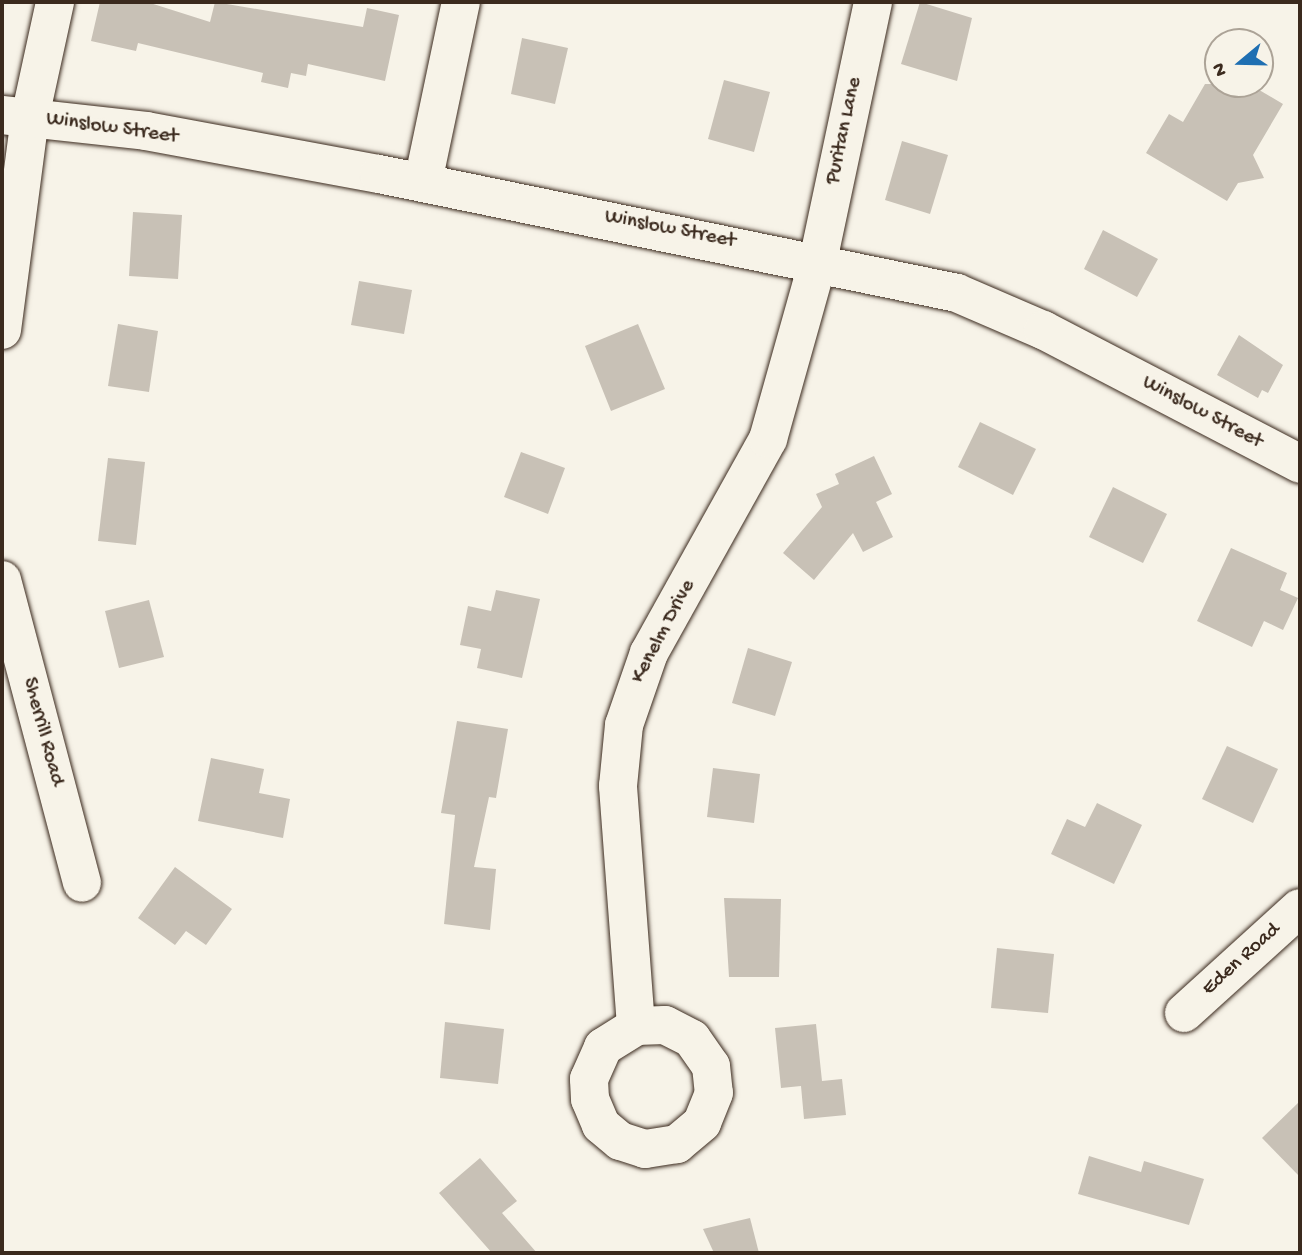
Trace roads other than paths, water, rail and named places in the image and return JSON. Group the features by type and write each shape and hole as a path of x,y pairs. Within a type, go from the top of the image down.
{"street":[{"path":"2,330 16,116 55,2"},
{"path":"423,182 461,2"},
{"name":"Puritan Lane","path":"818,261 873,2"},
{"name":"Winslow Street","path":"16,116 146,131 423,182 818,261 957,293 1043,330 1300,464"},
{"name":"Kenelm Drive","path":"636,1026 619,812 624,725 649,653 768,439 818,261"},
{"name":"Sherrill Road","path":"2,580 82,883"},
{"name":"Eden Road","path":"1184,1013 1300,908"}]}
